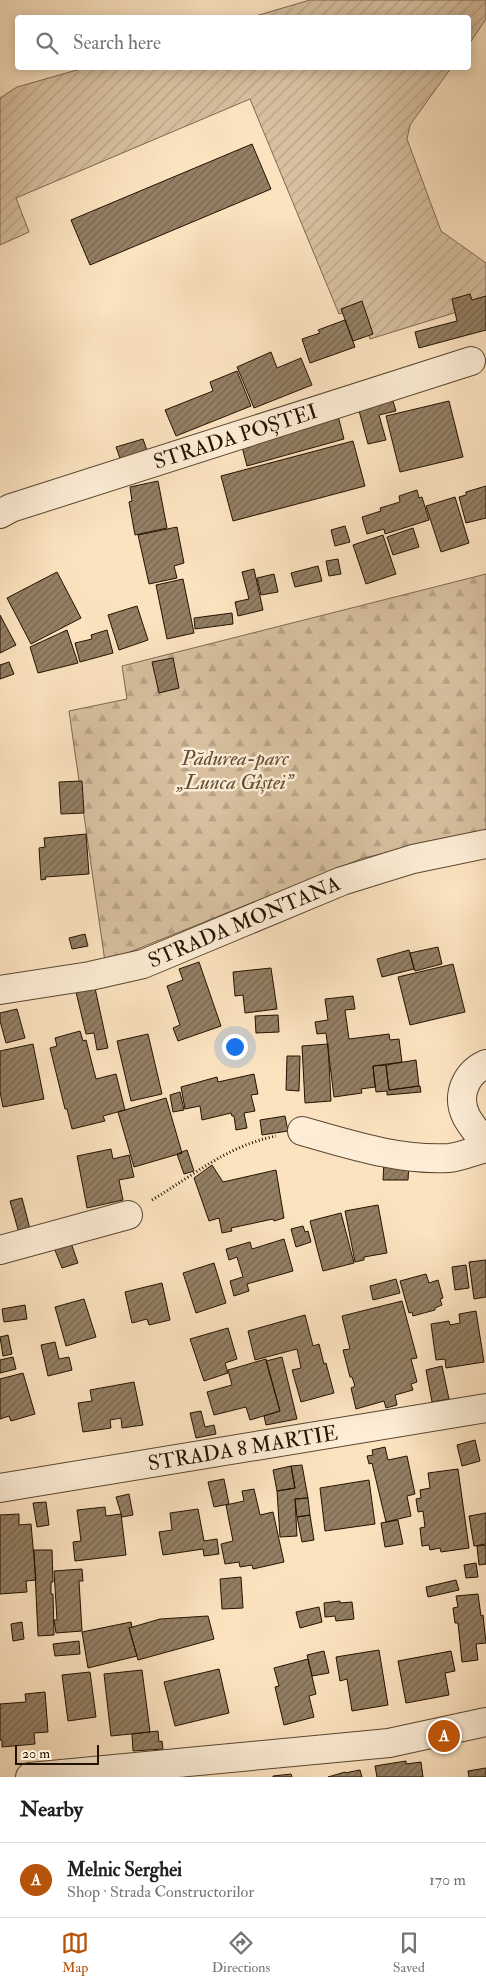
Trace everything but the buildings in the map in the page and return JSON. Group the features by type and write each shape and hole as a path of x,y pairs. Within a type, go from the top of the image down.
{"street":[{"name":"STRADA POȘTEI","path":"0,514 11,508 471,361"},
{"name":"STRADA MONTANA","path":"0,990 90,976 143,964 342,882 413,859 486,844"},
{"path":"302,1131 358,1146 413,1157 450,1158 486,1146 465,1114 462,1096 466,1082 476,1069 486,1064"},
{"path":"0,1250 128,1215"},
{"name":"STRADA 8 MARTIE","path":"0,1488 486,1408"},
{"path":"30,1777 390,1743 486,1722"}],"path":[{"path":"128,1215 227,1152 262,1139 302,1131"}],"green space":[{"path":"310,0 486,0 486,19 471,41 471,15 259,15"},
{"path":"77,70 450,70 410,125 407,139 441,231 486,263 486,303 370,339 359,308 339,314 250,99 16,198 29,232 0,245 0,98 17,87"},
{"name":"Pădurea-parc „Lunca Gîștei”","path":"486,574 486,831 363,858 105,962 69,711 127,699 122,666"}],"place":[{"name":"Melnic Serghei","path":"444,1736"}]}
